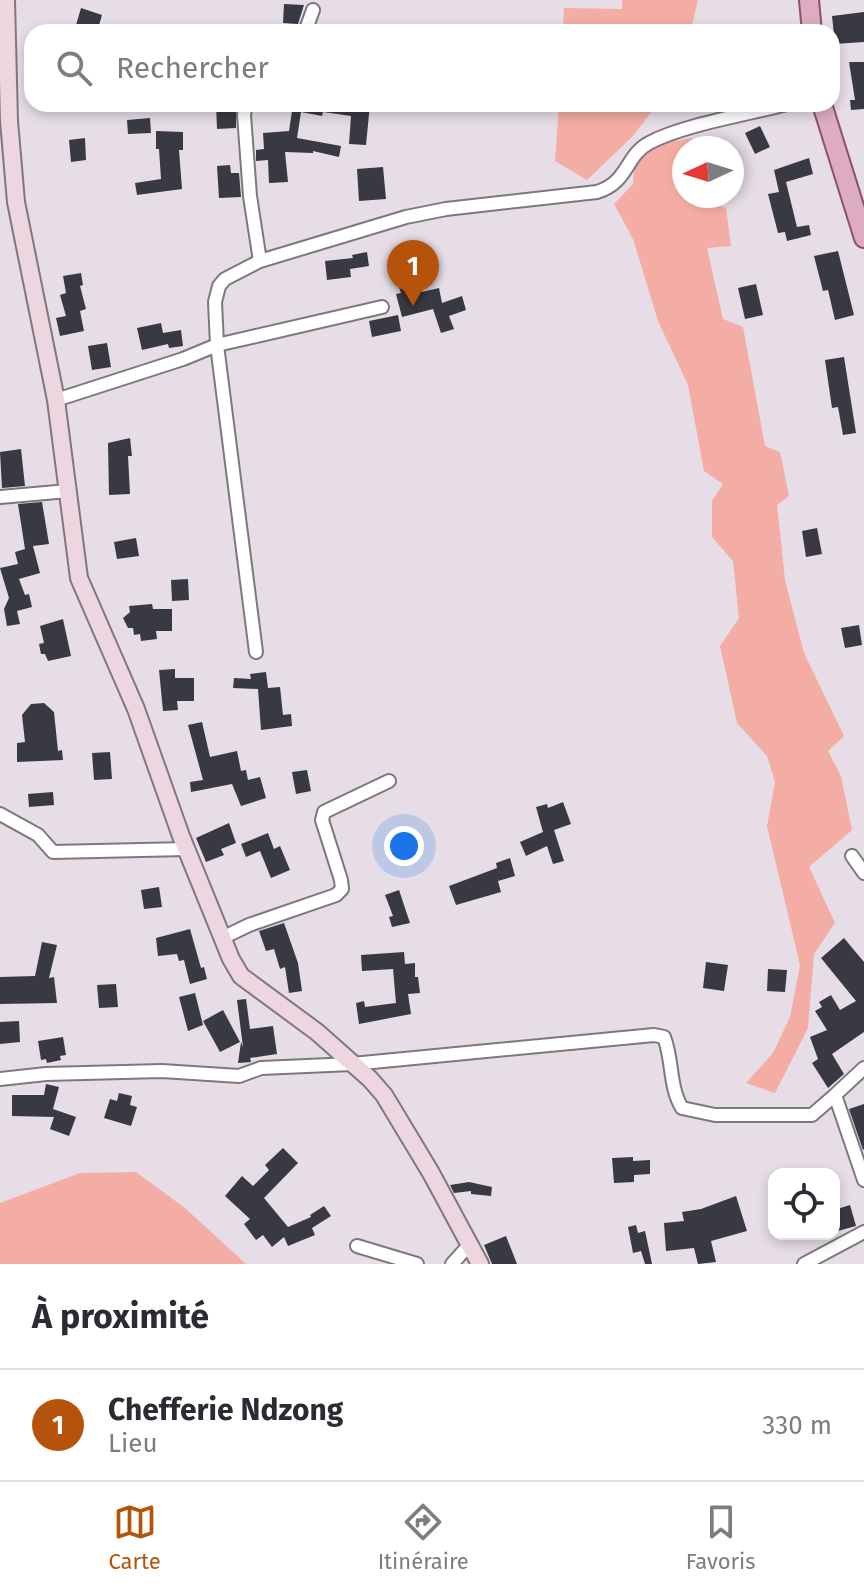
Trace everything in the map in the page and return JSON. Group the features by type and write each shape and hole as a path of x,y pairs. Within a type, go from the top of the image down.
{"main road":[{"path":"809,0 811,24"},
{"path":"825,112 864,238"}],"street":[{"path":"6,0 3,37 16,202 56,400 79,578 136,709 186,849 241,976 317,1032 384,1095 480,1264"},
{"path":"308,24 313,10"},
{"path":"246,112 245,139 260,261"},
{"path":"256,652 217,345 215,302 219,286 225,279 260,261 394,221 446,209 597,192 621,180 635,156 654,140 757,112"},
{"path":"56,400 217,345 382,307"},
{"path":"0,497 68,491"},
{"path":"222,938 277,914 336,895 342,889 341,880 322,820 324,812 389,781"},
{"path":"0,814 38,835 53,852 186,849"},
{"path":"852,856 864,873"},
{"path":"0,1079 46,1074 162,1071 239,1076 261,1068 352,1064 654,1035 664,1037 676,1098 682,1108 715,1115 812,1115 864,1068"},
{"path":"835,1095 864,1180"},
{"path":"804,1264 864,1232"},
{"path":"452,1264 470,1244"},
{"path":"357,1246 417,1264"}],"shaded area":[{"path":"622,0 698,0 692,24 563,24 564,8 622,9"},
{"path":"558,112 651,112 633,136 587,180 555,161"},
{"path":"672,141 672,208 726,208 731,246 707,248 723,319 743,327 765,446 780,452 789,496 777,505 785,580 804,653 844,736 828,751 841,776 852,830 809,867 835,923 814,954 808,1028 775,1093 746,1083 773,1053 790,1017 800,965 767,826 775,782 767,756 737,723 720,646 739,618 733,561 712,537 712,501 723,484 704,471 688,385 658,321 633,239 614,204 633,184 634,168 646,153 662,143"},
{"path":"136,1172 185,1208 246,1264 0,1264 0,1203 80,1173"}],"building":[{"path":"284,4 304,5 298,24 283,23"},
{"path":"81,8 102,15 99,24 76,24"},
{"path":"864,12 864,42 840,44 840,24 833,24 832,16"},
{"path":"849,62 864,62 864,109 851,110 850,100 855,100"},
{"path":"216,112 236,112 236,128 217,129"},
{"path":"292,112 301,112 297,138 341,146 339,157 313,151 285,152 288,182 269,183 268,160 256,161 256,150 264,149 263,133 289,131"},
{"path":"301,112 323,112 322,116"},
{"path":"323,112 369,112 366,145 349,144 351,116"},
{"path":"150,118 151,133 128,134 127,120"},
{"path":"760,126 770,147 755,154 745,133"},
{"path":"156,131 183,132 183,150 179,150 182,189 137,195 135,183 161,179"},
{"path":"85,138 86,160 71,162 69,140"},
{"path":"809,158 813,174 786,182 797,227 809,225 811,235 787,241 785,232 778,233 768,194 779,192 774,170"},
{"path":"230,165 231,173 239,173 241,197 219,198 217,166"},
{"path":"383,167 386,199 359,201 357,169"},
{"path":"838,251 854,315 835,320 828,290 823,291 814,256"},
{"path":"367,252 369,266 350,269 351,277 327,280 325,261 353,258 352,255"},
{"path":"414,266 422,292 439,288 442,303 462,296 466,310 449,316 454,329 441,333 433,309 402,317 396,294 401,293 394,272"},
{"path":"81,273 83,285 80,286 86,309 80,311 84,331 60,336 56,318 66,316 60,295 66,293 63,276"},
{"path":"756,284 763,315 745,319 738,288"},
{"path":"398,315 401,331 372,337 369,321"},
{"path":"161,323 163,333 181,330 183,346 169,348 168,344 142,350 137,328"},
{"path":"107,343 111,367 92,370 88,346"},
{"path":"844,357 856,433 843,435 838,407 832,408 825,360"},
{"path":"130,438 130,494 109,495 108,443"},
{"path":"21,449 25,486 2,488 0,452"},
{"path":"42,502 49,544 33,546 40,573 19,579 25,595 29,594 32,607 17,611 20,624 7,626 4,609 9,598 0,568 18,564 15,552 25,549 18,504"},
{"path":"817,528 822,554 806,557 802,531"},
{"path":"136,538 139,556 117,559 114,542"},
{"path":"188,579 189,600 172,601 171,580"},
{"path":"152,604 153,609 172,609 172,631 156,631 157,639 141,641 140,634 134,635 133,628 128,628 123,618 130,612 129,606"},
{"path":"63,619 71,656 48,661 45,654 41,654 39,644 44,643 40,626"},
{"path":"859,625 862,645 845,648 841,628"},
{"path":"175,669 175,678 194,678 194,701 177,701 178,710 163,711 159,670"},
{"path":"266,672 268,688 280,687 283,715 291,714 292,726 261,730 258,689 233,688 234,678 251,679 250,674"},
{"path":"44,703 54,712 58,751 62,750 63,760 17,762 17,743 25,742 22,715 31,704"},
{"path":"202,722 210,757 237,751 241,771 246,770 248,780 260,777 266,798 241,806 232,784 191,792 190,782 203,780 188,725"},
{"path":"110,752 112,779 94,780 92,753"},
{"path":"307,770 311,791 296,794 292,772"},
{"path":"53,792 54,805 29,807 28,794"},
{"path":"563,802 571,824 554,830 564,861 553,864 547,846 526,856 520,842 543,832 536,807 547,804 548,808"},
{"path":"229,823 236,843 221,849 224,855 206,862 196,838"},
{"path":"268,833 274,849 280,846 290,870 271,878 260,851 246,857 241,844"},
{"path":"510,858 515,876 498,881 501,892 456,905 449,886 497,868 496,863"},
{"path":"159,887 162,907 144,909 141,890"},
{"path":"399,890 410,923 392,927 389,917 393,916 385,895"},
{"path":"284,923 298,963 302,991 289,993 285,967 280,969 274,949 266,951 259,931"},
{"path":"190,929 207,979 190,984 184,960 179,961 177,954 158,956 156,938"},
{"path":"844,938 864,962 864,1032 832,1054 844,1074 828,1088 812,1063 818,1059 810,1037 827,1030 815,1011 822,1007 819,1002 831,995 840,1010 856,1001 821,958"},
{"path":"42,942 57,945 49,978 54,977 57,1003 0,1004 0,977 35,976"},
{"path":"404,952 405,964 415,963 420,993 408,994 411,1014 359,1024 356,1003 364,1001 365,1007 396,1003 393,969 362,971 361,955"},
{"path":"706,962 728,965 724,991 703,988"},
{"path":"768,969 787,970 785,992 767,991"},
{"path":"116,984 118,1007 99,1008 97,985"},
{"path":"195,993 203,1025 188,1031 179,997"},
{"path":"246,999 250,1029 273,1026 277,1054 238,1063 241,1042 243,1047 237,1000"},
{"path":"223,1010 240,1042 220,1052 203,1021"},
{"path":"19,1021 20,1042 0,1044 0,1022"},
{"path":"63,1037 66,1055 60,1056 61,1060 47,1063 46,1059 41,1060 38,1041"},
{"path":"46,1084 59,1087 53,1109 76,1117 69,1136 50,1129 54,1117 12,1116 12,1095 44,1095"},
{"path":"119,1093 132,1096 130,1105 137,1107 131,1126 104,1118 110,1099 117,1101"},
{"path":"864,1104 864,1149 863,1150 849,1109"},
{"path":"283,1148 298,1163 264,1198 288,1227 311,1217 324,1206 331,1216 312,1228 315,1235 288,1246 284,1237 272,1247 263,1235 256,1240 244,1224 250,1219 225,1196 242,1176 253,1186 269,1170 265,1165"},
{"path":"633,1157 633,1161 650,1160 650,1174 634,1175 634,1182 614,1183 612,1158"},
{"path":"469,1182 492,1187 491,1196 471,1194 471,1191 454,1193 450,1185"},
{"path":"736,1196 747,1231 711,1241 716,1262 698,1264 694,1248 666,1251 664,1223 684,1221 682,1212 701,1209"},
{"path":"850,1205 856,1226 840,1230 840,1208"},
{"path":"636,1225 638,1233 645,1231 652,1264 645,1264 641,1251 633,1253 628,1227"},
{"path":"506,1236 517,1264 492,1264 484,1245"}],"place":[{"name":"Chefferie Ndzong","path":"413,306"}]}
